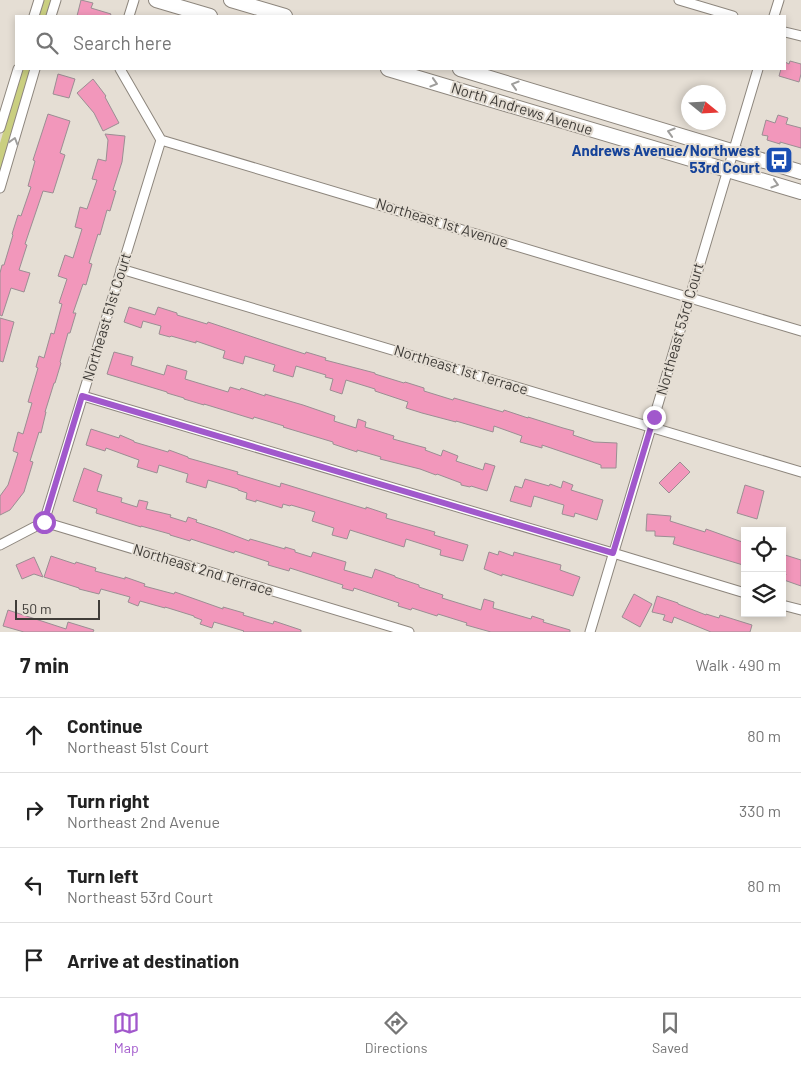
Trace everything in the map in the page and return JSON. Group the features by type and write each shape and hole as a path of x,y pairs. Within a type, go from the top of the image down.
{"main road":[{"path":"156,0 207,15"},
{"path":"231,0 282,15"},
{"name":"North Andrews Avenue","path":"391,70 801,192"},
{"name":"North Andrews Avenue","path":"463,70 801,172"}],"street":[{"path":"34,15 39,0"},
{"path":"51,15 56,0"},
{"path":"129,15 134,0"},
{"path":"679,0 730,15"},
{"path":"774,15 779,0"},
{"path":"786,32 801,36"},
{"path":"0,128 18,70"},
{"path":"0,188 35,70"},
{"path":"121,70 161,140"},
{"name":"Northeast 53rd Court","path":"590,632 758,70"},
{"name":"Northeast 51st Court","path":"44,522 161,140"},
{"name":"Northeast 1st Avenue","path":"161,140 801,331"},
{"name":"Northeast 1st Terrace","path":"121,269 801,472"},
{"path":"82,396 741,592"},
{"path":"0,545 44,522"},
{"name":"Northeast 2nd Terrace","path":"44,522 409,632"},
{"path":"786,606 801,610"}],"green space":[{"path":"43,0 52,0 47,15 38,15"},
{"path":"22,70 32,70 0,175 0,143"}],"building":[{"path":"81,0 93,3 91,8 111,14 110,15 77,15"},
{"path":"790,61 801,64 799,82 779,76 781,70 786,70 786,62 789,64"},
{"path":"58,74 75,79 69,98 53,94"},
{"path":"93,79 106,96 119,123 103,131 94,113 77,93"},
{"path":"48,114 70,121 60,153 65,155 53,193 43,191 25,244 27,245 19,270 30,273 24,292 11,288 2,316 0,315 0,273 18,215 21,216 31,187 28,186 35,161 33,160"},
{"path":"778,115 788,118 786,124 801,128 801,148 767,140 768,136 762,135 766,120 775,123"},
{"path":"105,134 125,136 122,162 113,190 116,191 110,211 107,210 100,235 98,234 89,263 92,264 86,285 83,284 73,313 76,313 70,333 68,333 61,363 45,412 41,433 39,432 30,461 33,462 24,492 10,510 0,515 0,496 8,485 18,453 13,451 18,432 23,434 32,403 28,402 38,368 36,367 39,356 44,358 51,333 54,334 62,304 59,303 67,279 58,276 65,255 73,258 82,229 75,227 80,207 87,209 97,180 92,179 98,159 106,161 108,140"},
{"path":"129,307 155,315 158,307 177,313 177,315 207,324 208,322 305,354 306,352 326,358 325,360 405,382 424,388 424,391 453,400 454,398 503,412 504,410 574,431 573,435 594,442 617,443 616,468 601,468 601,465 542,445 542,448 520,442 522,436 494,426 493,432 406,408 408,402 346,380 342,394 330,390 333,379 296,366 293,377 273,371 275,365 245,356 243,364 223,358 225,351 196,341 196,343 159,334 161,326 143,321 141,328 124,322"},
{"path":"0,318 14,322 3,362 0,361"},
{"path":"114,352 133,357 131,365 164,375 167,365 187,371 185,379 228,392 230,387 240,390 241,388 265,396 265,394 335,416 334,421 356,428 358,419 366,422 365,427 394,436 393,439 426,448 425,450 441,456 443,450 458,456 456,461 483,470 485,463 495,466 487,491 461,485 461,483 437,474 380,459 381,457 357,450 357,452 284,426 204,405 107,374"},
{"path":"91,429 119,438 120,435 134,442 168,452 169,450 188,458 238,472 237,474 280,487 281,483 387,514 386,518 435,532 434,535 468,545 463,561 440,555 441,550 406,539 404,547 350,530 347,539 332,535 334,528 312,521 315,512 291,505 283,504 282,508 256,500 256,502 246,499 247,493 208,480 206,488 186,482 188,474 159,465 157,473 137,467 139,460 106,448 105,451 86,445"},
{"path":"680,462 690,472 669,493 659,483"},
{"path":"84,468 102,475 97,491 122,498 121,502 137,507 139,500 148,502 146,509 171,515 170,517 186,522 188,517 197,520 196,522 249,541 250,539 285,549 285,547 311,557 313,552 346,562 344,570 372,578 375,569 443,595 442,598 481,610 484,599 494,602 493,608 531,619 532,616 544,620 543,622 570,630 570,632 491,632 438,614 437,616 412,608 411,610 398,606 399,603 354,588 353,591 342,588 343,585 290,568 289,571 268,565 269,562 235,551 234,553 191,539 190,541 96,513 97,509 73,501"},
{"path":"525,479 561,488 563,481 573,485 571,490 603,500 597,520 575,513 574,517 562,514 564,505 534,496 531,507 510,501 515,486 522,488"},
{"path":"745,485 764,491 757,519 737,513"},
{"path":"647,514 671,516 670,521 705,532 706,529 741,542 741,564 673,544 675,537 655,536 655,531 646,531"},
{"path":"499,551 513,556 514,552 561,565 560,570 580,577 573,596 484,569 489,552 498,555"},
{"path":"786,555 801,560 801,586 786,581"},
{"path":"51,556 75,564 76,562 96,568 95,571 125,579 125,577 145,584 144,586 174,594 175,592 223,609 223,607 244,613 243,615 273,624 274,621 301,630 301,632 243,632 214,622 212,628 200,624 202,620 194,616 165,607 140,601 138,606 128,602 130,597 101,589 99,594 79,589 44,577"},
{"path":"34,557 43,577 34,574 22,579 16,565"},
{"path":"634,594 652,604 640,627 622,617"},
{"path":"657,596 706,615 719,618 720,615 752,625 750,632 711,632 674,617 672,623 663,620 665,615 652,612"},
{"path":"8,610 66,629 68,622 94,630 93,632 24,632 3,626"}],"place":[{"name":"Andrews Avenue/Northwest 53rd Court","path":"779,160"}],"route":[{"path":"44,522 82,396 613,553 654,417"}]}
